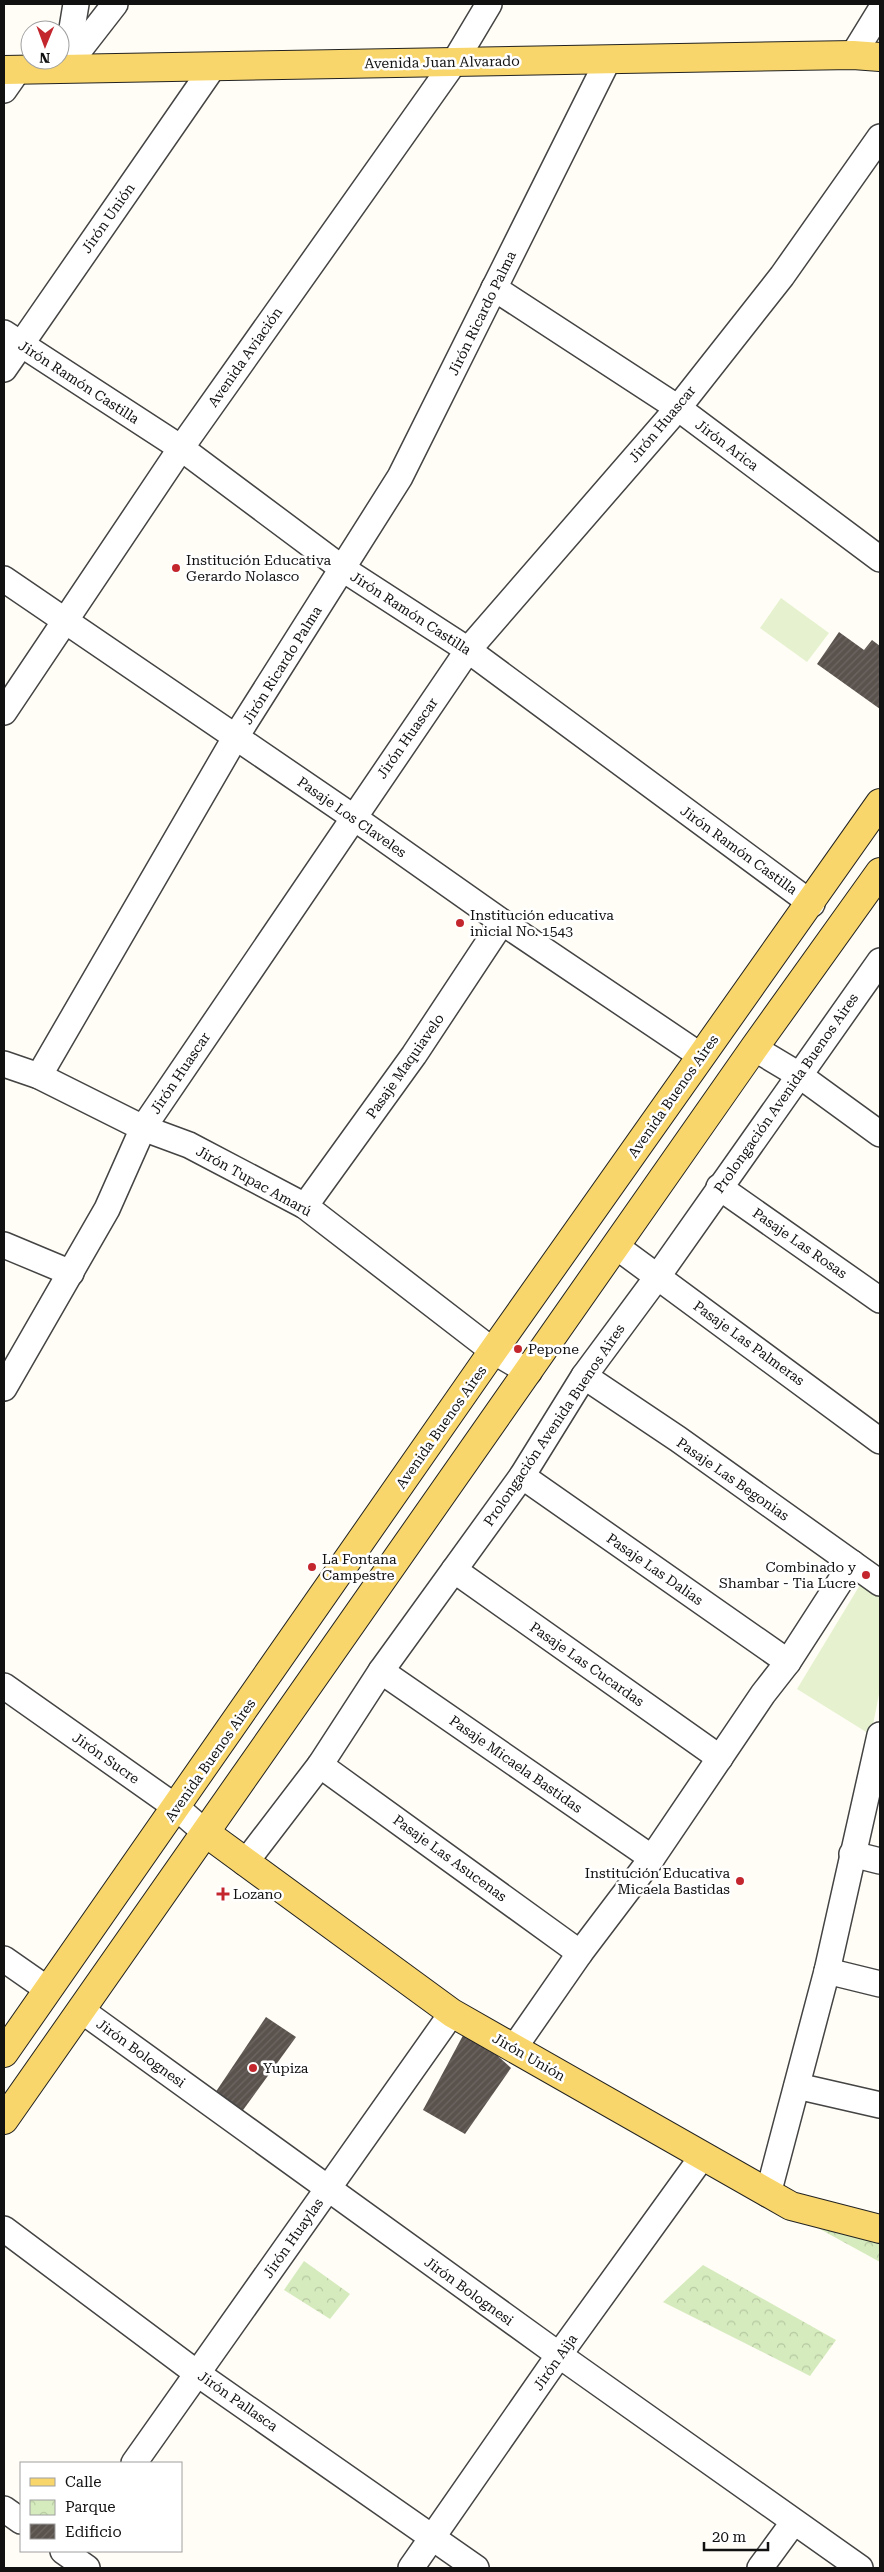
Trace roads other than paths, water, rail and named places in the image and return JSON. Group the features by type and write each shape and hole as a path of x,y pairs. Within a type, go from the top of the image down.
{"main road":[{"name":"Avenida Juan Alvarado","path":"70,67 213,67 853,55 880,57"},
{"name":"Avenida Juan Alvarado","path":"8,76 47,70"},
{"name":"Avenida Buenos Aires","path":"4,2053 701,1056 812,904 880,803"},
{"path":"4,2120 617,1247 754,1048 880,872"},
{"name":"Jirón Unión","path":"206,1833 452,2012 702,2157 791,2206 880,2228"}],"street":[{"path":"70,42 76,4"},
{"path":"70,62 115,4"},
{"name":"Avenida Aviación","path":"4,712 181,448 455,61 490,4"},
{"path":"853,55 880,10"},
{"name":"Jirón Ricardo Palma","path":"39,1076 235,738 400,477 608,60"},
{"name":"Jirón Unión","path":"4,368 12,338 213,67"},
{"name":"Jirón Huascar","path":"4,1388 108,1209 143,1128 468,650 678,408 782,276 880,137"},
{"name":"Jirón Arica","path":"494,288 678,408 880,559"},
{"name":"Jirón Ramón Castilla","path":"12,338 181,448 342,569 468,650 812,904"},
{"name":"Pasaje Los Claveles","path":"4,579 353,817 502,922 701,1056"},
{"name":"Pasaje Maquiavelo","path":"305,1206 414,1055 502,922"},
{"name":"Prolongación Avenida Buenos Aires","path":"245,1863 320,1764 381,1671 522,1476 584,1376 658,1276 799,1075 876,974"},
{"path":"754,1048 799,1075 880,1134"},
{"name":"Jirón Tupac Amarú","path":"4,1064 39,1076 143,1128 189,1145 305,1206 494,1351 529,1372"},
{"name":"Pasaje Las Rosas","path":"719,1187 880,1300"},
{"path":"4,1244 71,1273"},
{"name":"Pasaje Las Palmeras","path":"617,1247 880,1440"},
{"name":"Pasaje Las Begonias","path":"584,1376 678,1439 880,1584"},
{"name":"Pasaje Las Dalias","path":"522,1476 788,1662"},
{"path":"514,2048 580,1953 652,1858 763,1694 788,1662 852,1563"},
{"name":"Pasaje Las Cucardas","path":"454,1570 720,1758"},
{"name":"Pasaje Micaela Bastidas","path":"381,1671 652,1858"},
{"name":"Jirón Sucre","path":"4,1686 177,1808 206,1833"},
{"path":"768,2194 827,1971 880,1735"},
{"name":"Pasaje Las Asucenas","path":"320,1764 580,1953"},
{"path":"852,1854 880,1861"},
{"path":"4,1959 47,1989"},
{"path":"827,1971 880,1984"},
{"name":"Jirón Bolognesi","path":"81,2010 793,2523 860,2568"},
{"name":"Jirón Huaylas","path":"135,2462 452,2012"},
{"path":"797,2086 880,2105"},
{"name":"Jirón Aija","path":"411,2568 559,2355 702,2157"},
{"name":"Jirón Pallasca","path":"4,2229 198,2374 476,2568"},
{"path":"4,2509 20,2520"},
{"path":"760,2568 793,2523"}],"place":[{"name":"Institución Educativa Gerardo Nolasco","path":"176,568"},
{"name":"Institución educativa inicial No. 1543","path":"460,923"},
{"name":"Pepone","path":"518,1349"},
{"name":"La Fontana Campestre","path":"312,1567"},
{"name":"Combinado y Shambar - Tia Lucre","path":"866,1575"},
{"name":"Institución Educativa Micaela Bastidas","path":"740,1881"},
{"name":"Lozano","path":"223,1894"},
{"name":"Yupiza","path":"253,2068"}]}
